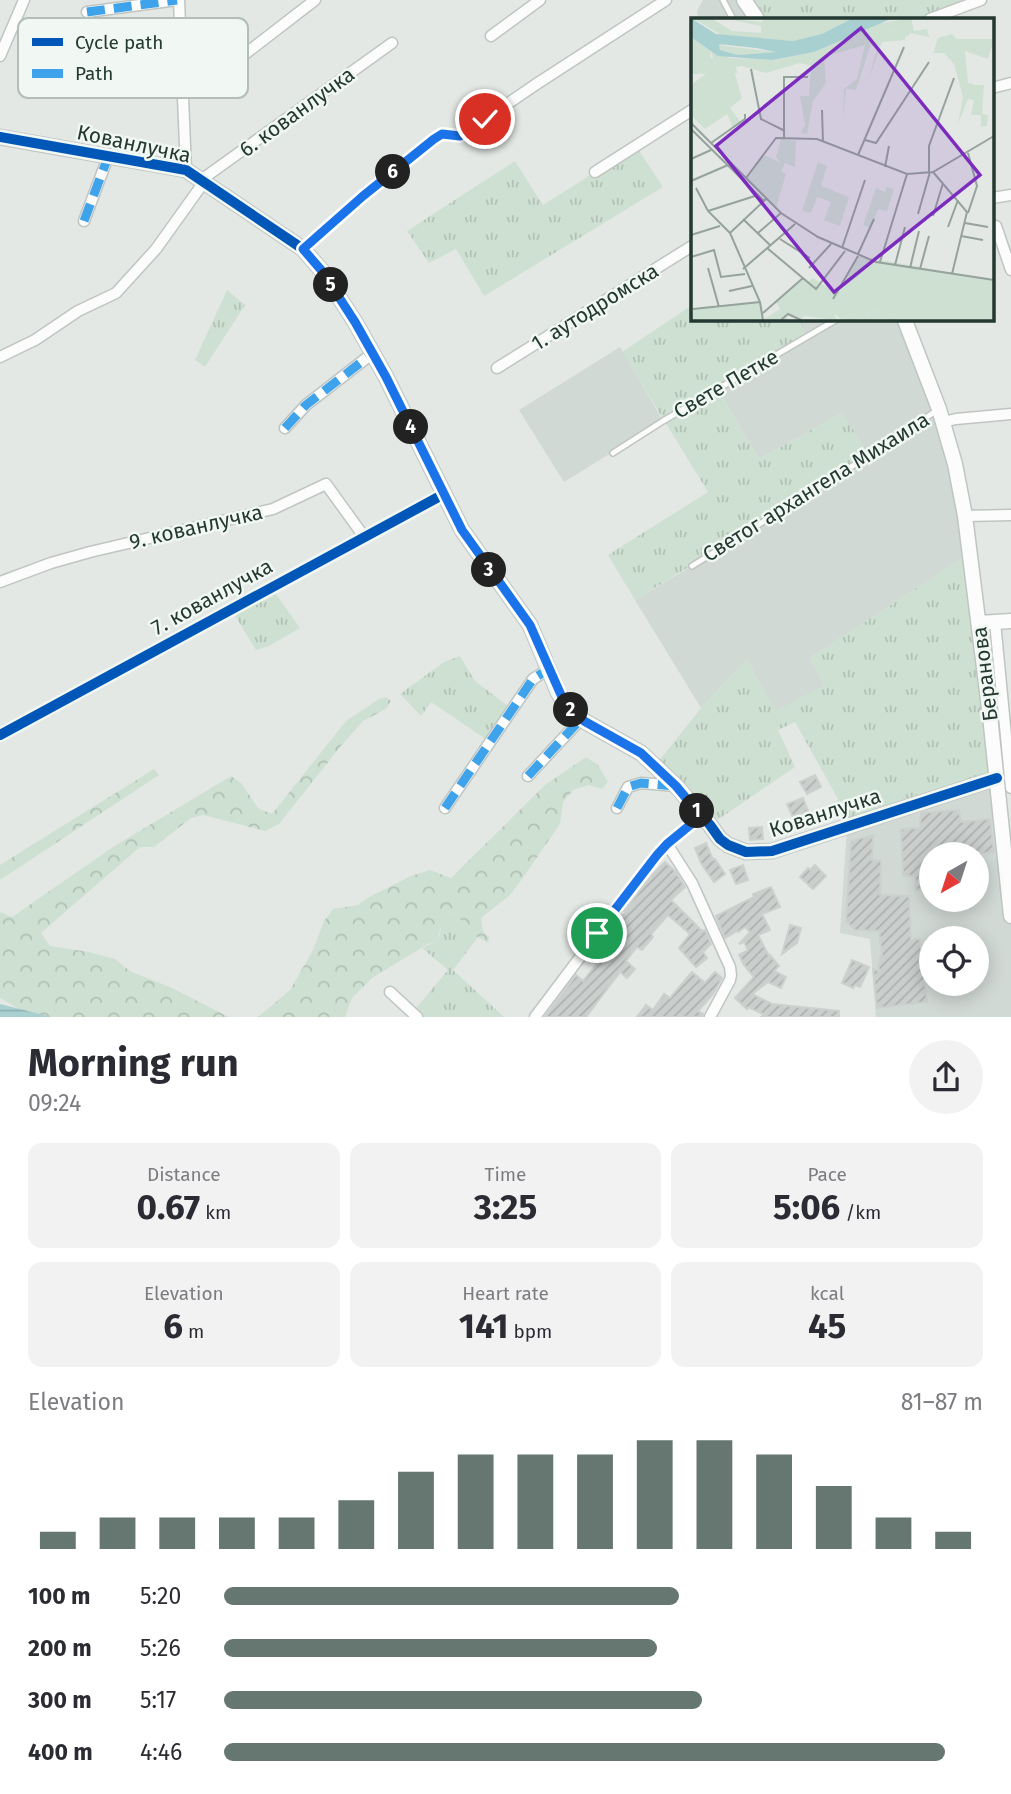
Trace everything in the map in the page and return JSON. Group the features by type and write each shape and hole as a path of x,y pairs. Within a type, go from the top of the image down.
{"street":[{"path":"0,56 24,0"},
{"path":"87,12 178,0 179,18"},
{"path":"248,52 315,0"},
{"path":"491,36 540,0"},
{"path":"303,249 434,139 442,134 460,136 666,0"},
{"path":"744,0 756,18"},
{"path":"933,18 981,0"},
{"name":"6. кованлучка","path":"0,357 35,340 78,311 116,293 156,249 202,181 392,43"},
{"path":"993,88 1011,83"},
{"path":"183,98 186,170"},
{"path":"595,172 691,111"},
{"name":"Кованлучка","path":"0,137 186,170 303,249 322,271 373,353 462,530 530,625 565,704 581,719 641,753 676,786 720,839 746,852 772,851 997,778"},
{"name":"Кованлучка","path":"83,221 107,157"},
{"path":"993,198 1011,195"},
{"path":"996,226 1011,270"},
{"name":"1. аутодромска","path":"497,368 691,247"},
{"name":"Беранова","path":"905,320 941,416 955,464 965,516 1011,916"},
{"path":"285,428 306,405 373,353"},
{"path":"941,416 956,419 1011,414"},
{"name":"9. кованлучка","path":"0,582 90,552 273,509 326,484 365,538"},
{"name":"7. кованлучка","path":"0,735 444,494"},
{"path":"965,516 1011,515"},
{"path":"979,624 1011,621"},
{"name":"Беранова","path":"995,622 1011,788"},
{"path":"999,667 1011,671"},
{"path":"445,808 533,679 549,669"},
{"path":"528,776 581,719"},
{"path":"617,808 628,787 641,783 676,786"},
{"path":"535,1017 667,844 701,816"},
{"path":"667,844 692,883 730,967 730,980 710,1017"},
{"path":"390,992 417,1017"}],"lane":[{"path":"723,0 732,18"},
{"name":"Свете Петке","path":"613,453 674,414 836,320"},
{"name":"Светог архангела Михаила","path":"692,566 870,455 941,416"}],"shaded area":[{"path":"703,0 744,0 756,18 698,18 697,11"},
{"path":"800,320 904,320 939,409 970,553 810,658 824,686 775,712 747,659 701,708 635,600 692,566 842,413 759,459 718,389 806,337"},
{"path":"620,347 663,421 564,482 519,410"},
{"path":"997,778 1011,914 1011,1017 876,1017 870,939 840,933 847,827"}],"green space":[{"path":"744,0 981,0 933,18 756,18"},
{"path":"636,146 663,187 484,296 456,249 429,263 407,231 515,161 543,205"},
{"path":"227,290 245,305 205,367 195,360"},
{"path":"691,306 691,320 800,320 806,337 718,389 759,459 842,413 870,455 635,600 608,555 708,492 622,352"},
{"path":"970,553 997,778 847,827 836,802 838,799 795,722 778,730 795,767 710,825 655,766 701,708 747,659 776,711 824,686 810,658"},
{"path":"271,587 300,628 267,647 256,650 231,609"},
{"path":"460,656 475,681 512,709 490,742 431,702 421,716 400,694 444,662"},
{"path":"386,697 391,701 386,709 363,721 279,824 265,831 203,815 191,818 154,847 140,847 41,933 50,946 115,959 130,971 172,988 229,1017 49,1017 19,1009 0,998 0,912 12,917 113,847 231,776 242,784 258,808 272,814 346,721"},
{"path":"586,757 598,765 608,782 602,789 589,785 573,790 563,802 560,824 522,879 509,896 481,918 483,931 489,937 488,943 467,935 461,920 452,912 443,922 436,941 372,978 352,998 345,1017 258,1017 290,990 313,950 324,921 333,909 358,905 411,876 430,870 451,878 545,785"},
{"path":"154,769 159,775 0,880 0,865"},
{"path":"452,912 461,920 468,935 478,937 453,970 504,1017 417,1017 412,1013 448,970 422,948 436,941 442,920"}],"water":[{"path":"0,1004 44,1015 49,1017 0,1017"}],"building":[{"path":"815,775 821,787 807,794 800,782"},
{"path":"803,798 808,811 793,817 787,804"},
{"path":"959,810 961,822 990,819 994,852 989,852 989,842 919,842 919,890 916,890 915,876 903,876 901,829 920,828 921,813"},
{"path":"762,827 763,839 750,840 749,828"},
{"path":"873,835 872,860 881,861 880,895 909,896 911,940 919,939 919,996 926,996 927,1002 877,1008 873,969 879,971 878,964 882,956 879,931 855,930 846,921 851,841"},
{"path":"706,843 713,860 715,859 725,874 714,882 695,848"},
{"path":"665,862 675,871 685,887 671,900 702,931 705,930 711,944 703,952 707,958 696,967 679,948 690,934 668,915 651,934 653,937 642,950 637,947 626,961 635,969 627,978 620,972 586,1017 545,1017 576,975 583,981 606,952 604,950 607,946 603,944 615,927 613,926"},
{"path":"743,865 748,880 736,884 730,870"},
{"path":"815,865 826,876 813,889 800,877"},
{"path":"771,887 780,907 762,914 770,930 758,935 769,956 779,966 774,971 786,977 781,988 768,982 752,994 772,1004 839,1011 839,1017 761,1017 763,1014 748,1007 747,1009 735,998 754,977 739,955 748,950 744,942 739,944 750,932 745,927 725,938 716,916 754,897 753,894"},
{"path":"790,925 801,928 797,943 782,954"},
{"path":"852,960 869,967 860,987 855,985 853,988 842,983"},
{"path":"692,972 705,983 715,972 722,978 713,994 698,1011 703,1014 702,1017 637,1017 646,1005 653,1010 664,994 670,998"}],"marked path":[{"path":"87,12 177,0"},
{"path":"84,221 108,157"},
{"path":"285,428 306,405 373,353"},
{"path":"445,808 533,679 549,669"},
{"path":"528,776 581,719"},
{"path":"617,808 628,787 641,783 676,786"}],"cycle path":[{"path":"0,137 186,170 303,249 322,271 355,322 386,377 462,530 530,625 565,704 584,721 641,753 676,786 728,845 746,852 772,851 997,778"},
{"path":"0,735 444,494"}],"route":[{"path":"485,119 460,136 442,134 434,139 303,249 322,271 355,322 386,377 462,530 530,625 565,704 584,721 641,753 676,786 701,816 657,855 597,933"}]}
